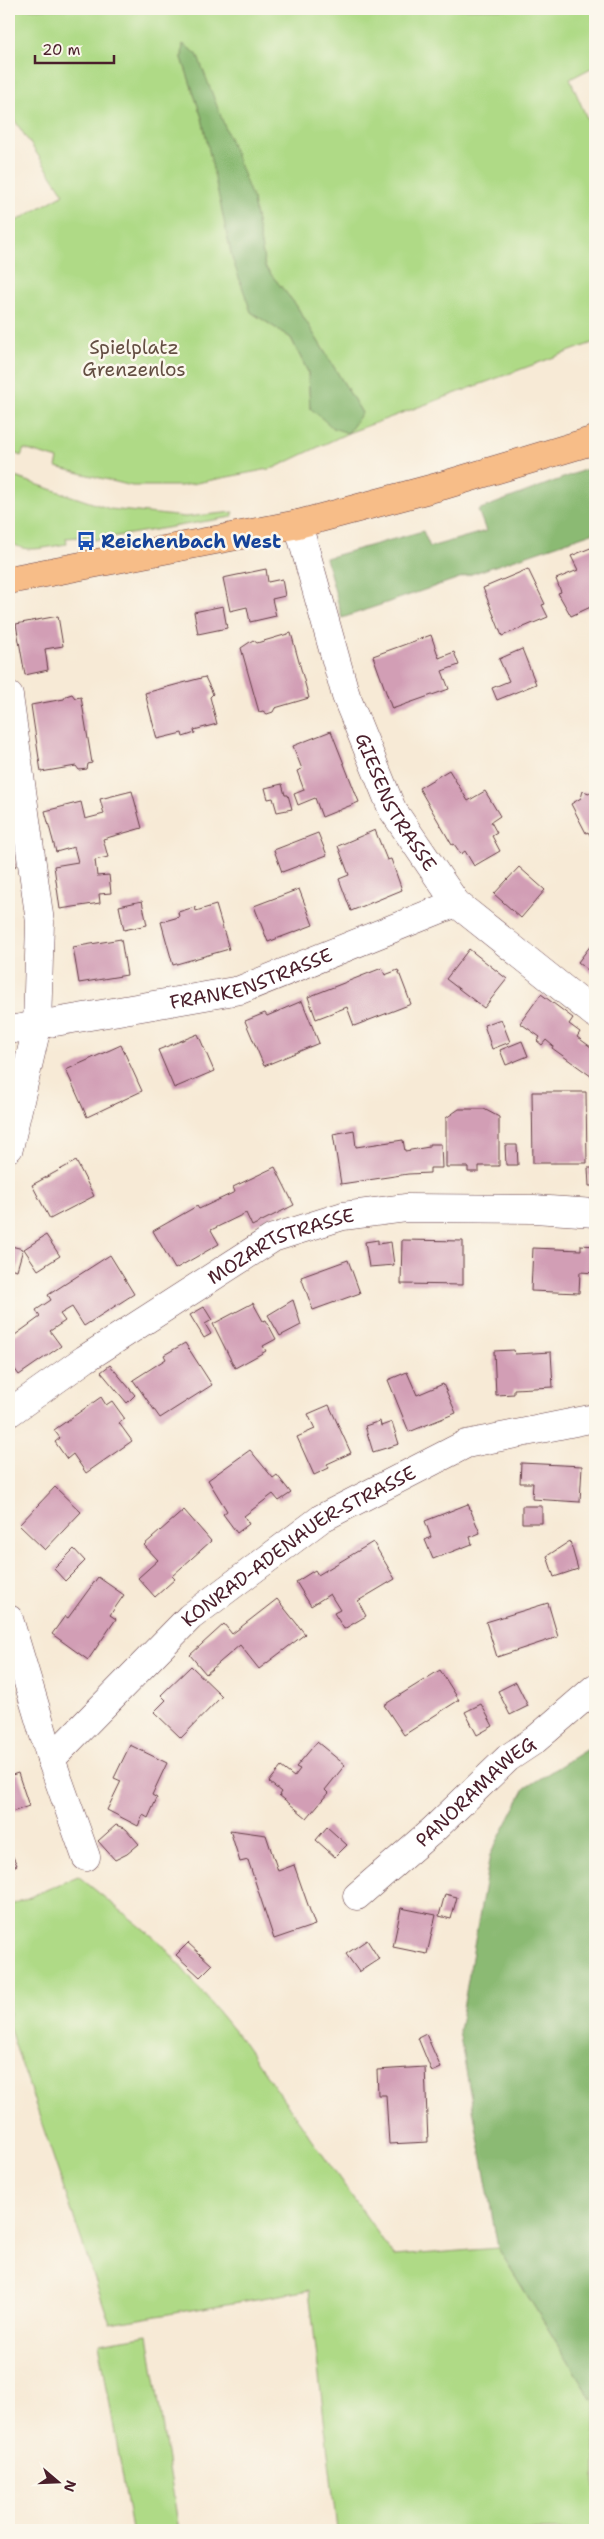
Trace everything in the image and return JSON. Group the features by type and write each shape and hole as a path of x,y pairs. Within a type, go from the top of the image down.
{"main road":[{"path":"9,580 298,524 441,486 595,440"}],"street":[{"name":"GIESENSTRASSE","path":"298,524 346,696 392,809 456,903 595,1014"},
{"path":"9,696 40,922 37,1026 9,1148"},
{"name":"FRANKENSTRASSE","path":"9,1030 240,990 456,903"},
{"name":"MOZARTSTRASSE","path":"9,1413 85,1359 273,1238 343,1216 406,1208 534,1209 595,1213"},
{"name":"KONRAD-ADENAUER-STRASSE","path":"52,1759 190,1617 322,1518 466,1444 595,1418"},
{"path":"9,1619 52,1759 86,1857"},
{"name":"PANORAMAWEG","path":"357,1896 433,1830 508,1758 535,1740 595,1688"}],"green space":[{"name":"Spielplatz Grenzenlos","path":"9,9 595,9 595,66 570,79 595,137 595,342 348,433 274,468 181,486 132,486 56,467 58,459 24,449 21,456 9,451 9,225 64,194 9,112","holes":["183,44 253,200 265,267 296,305 362,413 310,408 308,372 291,338 251,312 202,118 182,58"]},
{"path":"183,44 197,54 253,200 265,267 296,305 362,413 348,433 333,428 310,408 308,372 291,338 251,312 232,258 202,118 182,58"},
{"path":"595,466 595,532 342,618 326,558 423,531 430,547 486,531 478,510"},
{"path":"9,475 110,509 185,517 234,512 232,517 94,540 94,536 66,538 67,544 27,549 14,544 9,538"},
{"path":"595,1744 595,2400 591,2398 498,2248 459,2031 490,1855 525,1788"},
{"path":"78,1876 162,1944 244,2043 394,2256 498,2248 591,2398 595,2400 595,2530 337,2530 309,2290 110,2324 9,2027 9,1906"},
{"path":"148,2335 179,2530 132,2530 99,2343"}],"building":[{"path":"593,547 595,553 595,605 571,616 558,593 561,592 556,579 578,570 571,556"},
{"path":"266,569 268,582 282,579 285,596 272,599 276,616 250,622 247,607 230,611 223,578"},
{"path":"528,569 545,604 542,605 548,617 502,636 483,588"},
{"path":"223,606 227,628 198,634 194,612"},
{"path":"58,616 63,646 45,649 48,670 25,675 16,624"},
{"path":"291,633 309,698 275,708 273,712 267,714 263,711 259,712 241,648 253,640 257,643"},
{"path":"431,635 439,658 454,652 459,665 442,671 449,689 392,709 373,656"},
{"path":"522,649 536,684 497,700 492,688 509,681 499,659"},
{"path":"205,677 213,694 210,697 217,724 194,730 195,733 183,737 182,733 157,739 145,693"},
{"path":"72,694 75,698 81,697 92,763 88,764 87,769 79,770 76,766 41,772 31,705 64,699"},
{"path":"331,731 359,802 322,817 315,798 298,805 294,794 304,790 297,771 302,769 293,746"},
{"path":"449,770 468,801 485,791 500,816 491,822 497,833 492,836 500,851 474,866 465,851 461,854 454,844 452,845 419,788"},
{"path":"282,784 292,809 277,812 273,798 268,799 265,788"},
{"path":"595,789 595,843 588,832 586,833 571,804 581,798 583,791 589,793"},
{"path":"132,791 142,828 103,839 108,857 95,860 97,876 109,875 111,893 99,894 100,903 60,909 54,866 78,862 74,847 56,852 45,811 81,802 85,819 104,814 100,799"},
{"path":"375,830 387,860 391,859 402,890 351,911 339,879 349,875 338,846"},
{"path":"318,833 327,855 282,872 274,850"},
{"path":"9,834 16,866 9,868"},
{"path":"519,867 545,890 521,918 494,894"},
{"path":"299,889 313,925 268,942 254,906"},
{"path":"142,901 147,925 124,930 119,906"},
{"path":"216,905 229,949 173,965 161,922 179,917 178,912 195,907 196,911"},
{"path":"121,939 127,975 79,983 73,947"},
{"path":"595,940 595,976 578,962"},
{"path":"469,949 507,979 484,1008 446,979"},
{"path":"382,968 385,975 398,970 411,1004 354,1026 347,1007 316,1019 308,997"},
{"path":"541,994 573,1018 569,1024 580,1032 577,1037 595,1050 595,1079 552,1048 553,1046 546,1040 542,1045 537,1041 540,1037 520,1023"},
{"path":"302,1001 319,1043 264,1066 245,1021 265,1013 267,1016"},
{"path":"501,1019 510,1042 492,1049 484,1025"},
{"path":"198,1034 214,1071 174,1088 158,1050"},
{"path":"522,1041 528,1056 506,1065 500,1050"},
{"path":"121,1045 142,1091 87,1117 66,1070"},
{"path":"532,1092 586,1092 587,1163 533,1163"},
{"path":"459,1109 484,1109 499,1117 499,1166 479,1166 479,1172 468,1172 468,1167 446,1167 446,1118"},
{"path":"354,1130 356,1147 403,1140 405,1151 429,1147 429,1144 441,1144 442,1168 430,1168 430,1173 408,1174 341,1184 333,1134"},
{"path":"505,1145 517,1145 518,1165 506,1165"},
{"path":"76,1161 94,1196 50,1219 32,1185"},
{"path":"275,1167 294,1205 252,1226 246,1213 211,1230 219,1244 175,1269 153,1231 197,1206 199,1209 235,1192 233,1187"},
{"path":"588,1168 595,1168 595,1186 589,1186"},
{"path":"46,1235 60,1256 38,1270 24,1249"},
{"path":"378,1240 378,1244 391,1242 394,1265 369,1267 365,1242"},
{"path":"402,1240 463,1241 463,1285 401,1284"},
{"path":"581,1245 595,1246 595,1273 580,1272 579,1293 531,1291 533,1248 581,1250"},
{"path":"11,1246 23,1249 17,1270 9,1268"},
{"path":"110,1255 134,1294 84,1326 72,1307 60,1314 65,1321 50,1331 61,1346 19,1375 9,1361 9,1327 15,1335 40,1317 36,1310 51,1300 48,1295"},
{"path":"348,1260 360,1293 313,1310 301,1277"},
{"path":"293,1300 301,1325 280,1336 268,1315"},
{"path":"253,1303 263,1321 266,1320 276,1339 263,1346 266,1351 235,1368 213,1324"},
{"path":"204,1307 212,1320 205,1324 211,1334 204,1338 190,1315"},
{"path":"185,1343 212,1385 160,1418 133,1380 166,1359 164,1355"},
{"path":"514,1350 515,1354 551,1352 553,1387 514,1389 514,1394 496,1395 494,1351"},
{"path":"110,1365 135,1395 127,1403 101,1372"},
{"path":"407,1372 417,1395 443,1384 456,1413 409,1432 388,1380"},
{"path":"101,1397 106,1405 112,1401 125,1419 119,1423 132,1441 86,1473 73,1454 67,1459 55,1442 60,1438 54,1430"},
{"path":"329,1405 351,1453 327,1464 329,1468 314,1475 297,1437 315,1429 308,1414"},
{"path":"380,1421 381,1426 392,1422 399,1444 373,1452 365,1426"},
{"path":"250,1450 273,1478 277,1475 291,1493 279,1501 273,1494 244,1516 249,1524 237,1533 223,1514 227,1511 208,1480"},
{"path":"521,1463 582,1466 580,1502 532,1499 533,1483 520,1483"},
{"path":"55,1487 81,1512 45,1550 19,1525"},
{"path":"468,1504 480,1533 470,1537 472,1544 433,1559 425,1540 431,1537 425,1521"},
{"path":"522,1506 542,1506 542,1523 522,1523"},
{"path":"184,1510 211,1541 172,1576 175,1579 155,1597 138,1578 158,1560 144,1545"},
{"path":"570,1541 578,1569 554,1577 547,1556"},
{"path":"373,1542 395,1579 358,1601 366,1616 344,1629 334,1613 340,1610 330,1594 311,1606 296,1582 315,1570 318,1575"},
{"path":"74,1549 85,1561 65,1581 54,1569"},
{"path":"98,1577 124,1595 110,1615 116,1619 88,1660 52,1634 65,1616 68,1618"},
{"path":"277,1599 305,1634 259,1669 240,1645 206,1674 190,1655 224,1624 232,1634"},
{"path":"548,1603 558,1637 497,1657 486,1622"},
{"path":"191,1666 222,1696 181,1738 154,1712 166,1700 161,1695"},
{"path":"440,1670 459,1700 404,1735 384,1705"},
{"path":"516,1682 528,1706 510,1715 498,1691"},
{"path":"481,1704 493,1726 477,1735 465,1712"},
{"path":"317,1742 345,1765 325,1790 328,1793 307,1818 279,1795 281,1792 269,1782 281,1767 294,1777 300,1769 296,1767"},
{"path":"130,1745 167,1763 152,1795 157,1798 148,1818 143,1815 138,1826 107,1810 121,1781 114,1778"},
{"path":"18,1773 29,1806 9,1813 9,1776"},
{"path":"116,1825 126,1829 139,1844 127,1854 115,1860 98,1841"},
{"path":"327,1827 347,1845 335,1857 316,1840"},
{"path":"230,1830 266,1835 278,1871 294,1865 315,1925 274,1939 248,1860 240,1862"},
{"path":"9,1849 17,1865 9,1869"},
{"path":"445,1894 457,1897 451,1919 439,1916"},
{"path":"401,1908 436,1915 427,1954 393,1947"},
{"path":"367,1940 379,1959 359,1972 346,1954"},
{"path":"188,1943 212,1965 200,1977 176,1955"},
{"path":"426,2034 441,2068 432,2072 418,2038"},
{"path":"425,2067 428,2142 389,2144 386,2095 378,2095 377,2070"}],"place":[{"name":"Reichenbach West","path":"86,541"}]}
